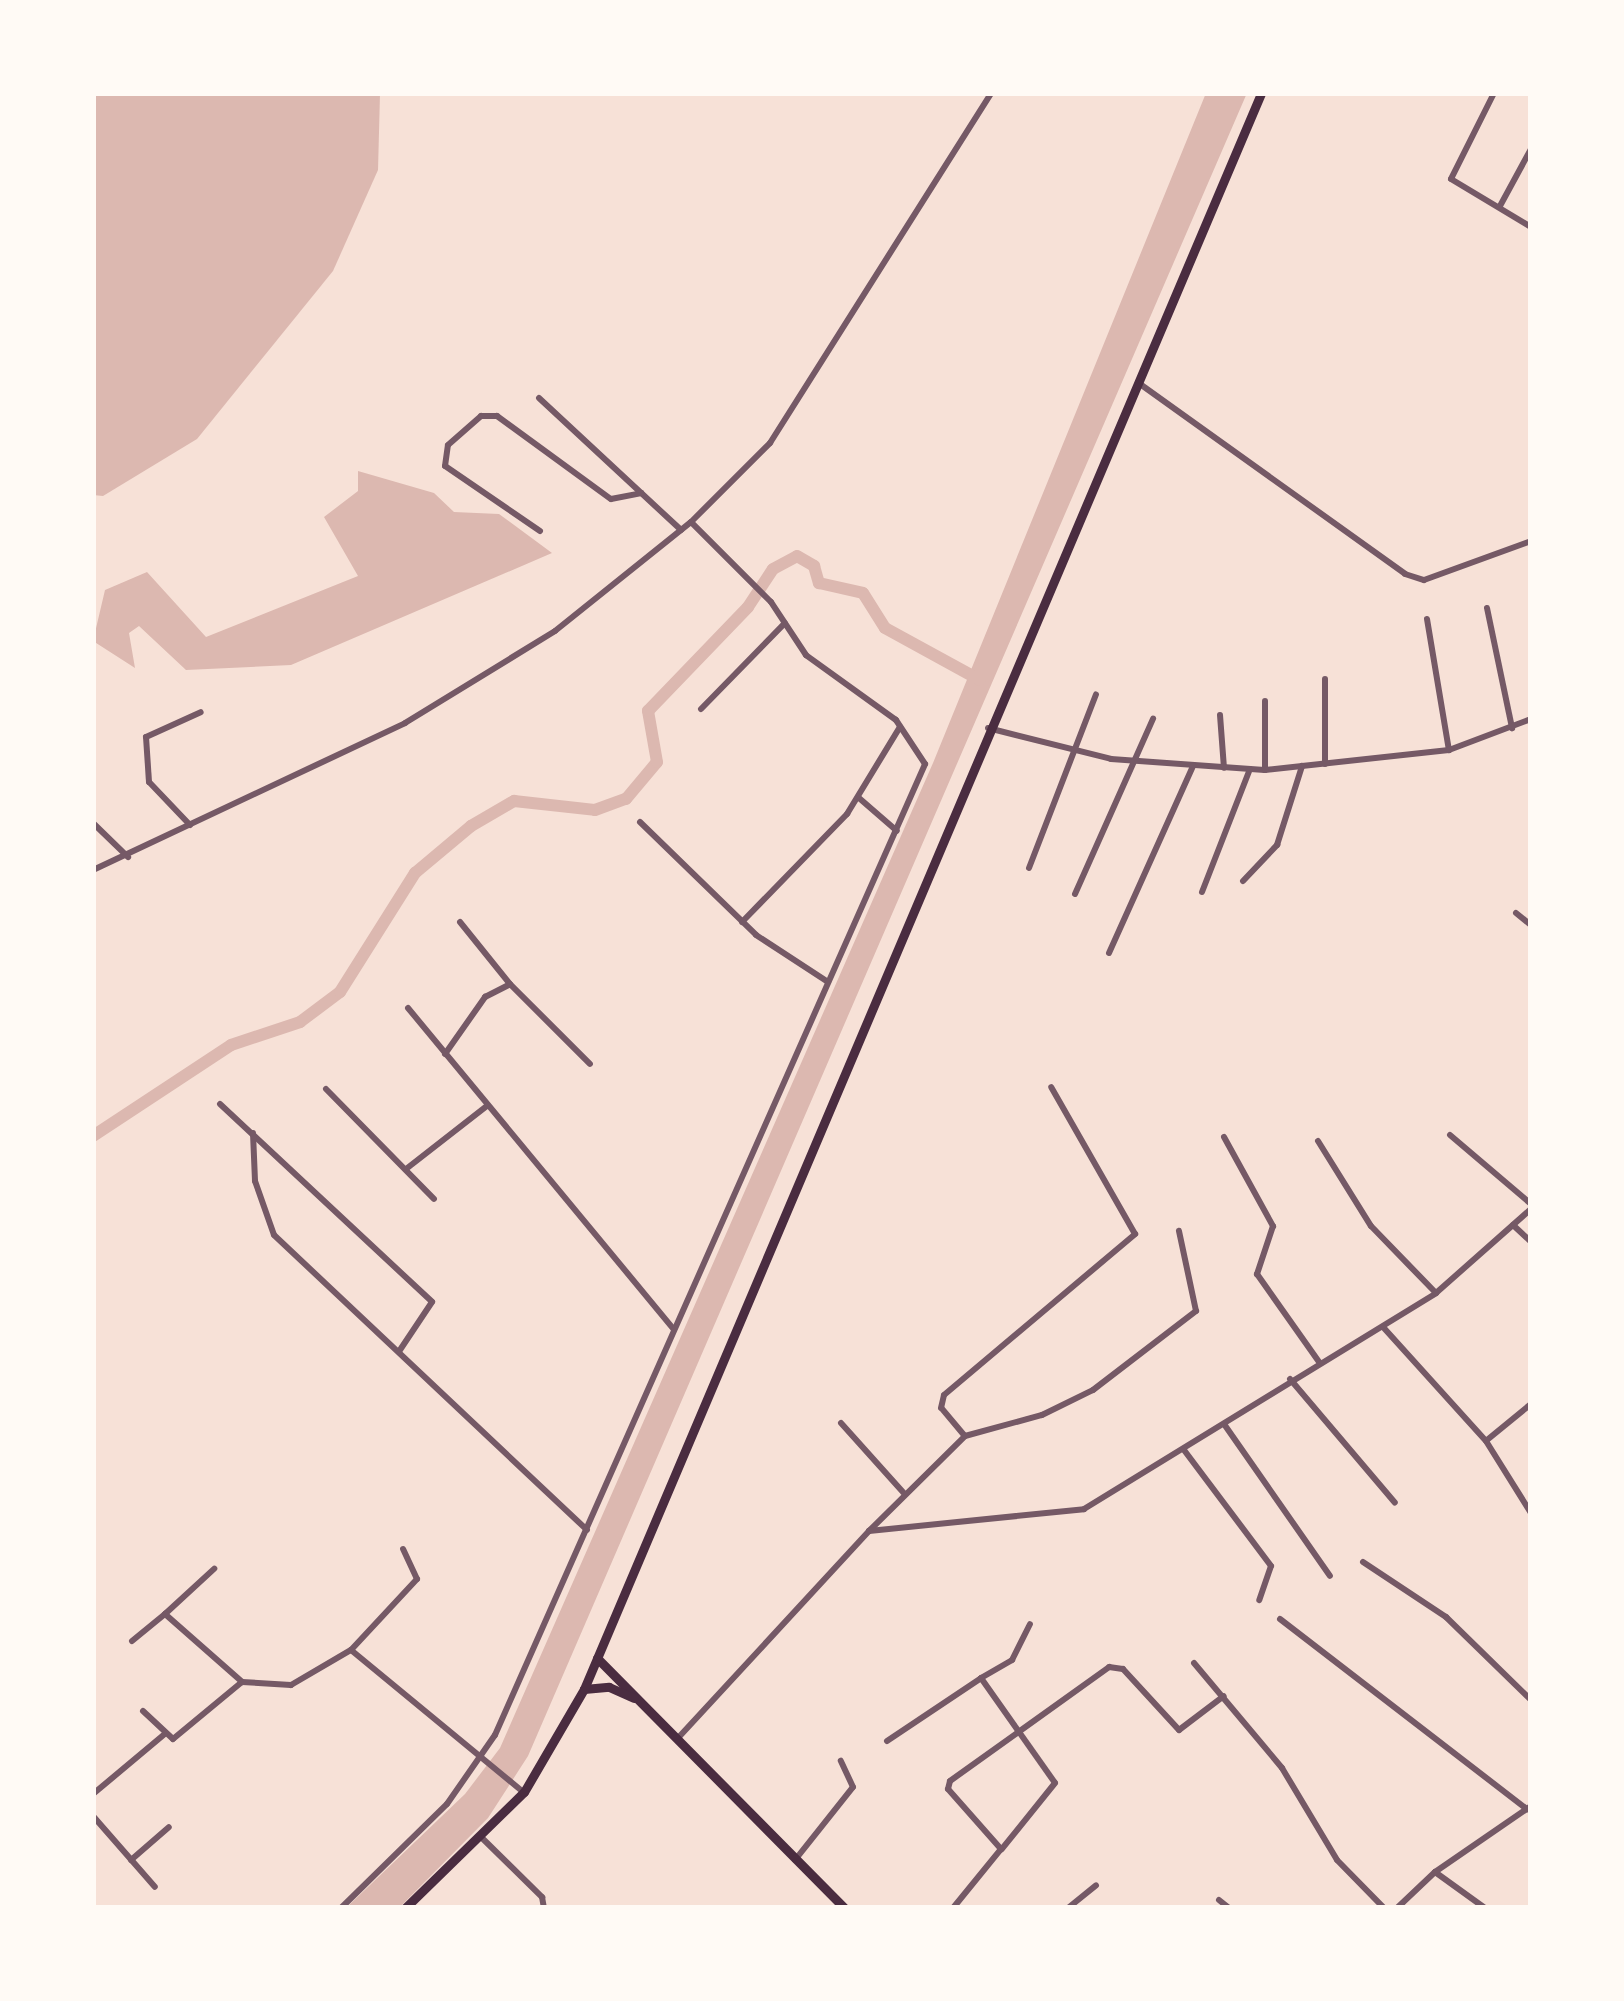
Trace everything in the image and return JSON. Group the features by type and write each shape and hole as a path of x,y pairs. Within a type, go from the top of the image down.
{"main road":[{"path":"405,1908 524,1792 584,1689 988,728 1262,93"},
{"path":"597,1658 793,1863 844,1908"},
{"path":"584,1689 609,1687 638,1701"}],"street":[{"path":"93,870 405,723 555,632 691,522 770,443 991,93"},
{"path":"1494,93 1451,179 1531,226"},
{"path":"1500,206 1531,149"},
{"path":"1137,382 1405,574 1424,580 1531,541"},
{"path":"539,398 681,530"},
{"path":"540,531 445,466 448,445 482,416 497,416 611,499 641,493"},
{"path":"341,1908 446,1804 482,1760 925,764 900,727 832,680 771,602 691,522"},
{"path":"1486,608 1512,730"},
{"path":"1427,620 1449,750"},
{"path":"701,710 785,623"},
{"path":"1325,679 1325,764"},
{"path":"1029,868 1096,694"},
{"path":"1265,701 1265,770"},
{"path":"190,825 149,782 146,736 201,712"},
{"path":"1220,715 1224,768"},
{"path":"1075,895 1153,719"},
{"path":"988,728 1077,751 1265,770 1449,750 1531,719"},
{"path":"742,922 859,798 900,727"},
{"path":"1109,953 1193,766"},
{"path":"1243,881 1276,845 1302,766"},
{"path":"1202,892 1250,769"},
{"path":"859,798 897,831"},
{"path":"640,822 742,922 828,982"},
{"path":"93,823 128,857"},
{"path":"1516,913 1531,925"},
{"path":"460,922 510,984 590,1064"},
{"path":"446,1054 485,997 510,984"},
{"path":"408,1008 675,1330"},
{"path":"326,1088 434,1199"},
{"path":"965,1436 941,1408 944,1395 1135,1234 1051,1088"},
{"path":"220,1104 432,1302 400,1350"},
{"path":"406,1169 487,1106"},
{"path":"254,1133 255,1181 274,1234 587,1530"},
{"path":"869,1531 1084,1509 1436,1293 1531,1206 1450,1135"},
{"path":"1224,1137 1273,1226 1257,1274 1318,1363"},
{"path":"1318,1141 1371,1226 1436,1293"},
{"path":"1513,1225 1531,1242"},
{"path":"676,1740 903,1492 965,1436 1042,1414 1093,1390 1196,1311 1179,1231"},
{"path":"1383,1327 1486,1441 1531,1513"},
{"path":"1290,1379 1395,1502"},
{"path":"1486,1441 1531,1404"},
{"path":"841,1423 903,1492"},
{"path":"1224,1424 1330,1576"},
{"path":"1183,1449 1268,1559 1259,1600"},
{"path":"165,1614 242,1682 291,1685 351,1650 417,1579 403,1550"},
{"path":"1363,1562 1446,1617 1531,1700"},
{"path":"132,1641 214,1569"},
{"path":"1280,1618 1529,1808 1435,1872 1397,1908"},
{"path":"887,1741 1012,1660 1030,1624"},
{"path":"351,1650 524,1792"},
{"path":"1195,1663 1282,1768 1337,1860 1384,1908"},
{"path":"1001,1849 948,1784 1116,1665 1179,1730 1224,1696"},
{"path":"953,1908 1054,1783 981,1678"},
{"path":"143,1711 173,1738 242,1682"},
{"path":"93,1794 166,1733"},
{"path":"793,1863 853,1787 841,1761"},
{"path":"93,1816 155,1887"},
{"path":"131,1860 169,1828"},
{"path":"481,1837 542,1897 544,1908"},
{"path":"1435,1872 1484,1908"},
{"path":"1068,1908 1096,1886"},
{"path":"1219,1900 1229,1908"}],"shaded area":[{"path":"93,93 380,94 378,170 333,271 197,439 103,496 93,495"},
{"path":"1206,93 1247,93 528,1756 488,1818 399,1908 346,1908 465,1794 500,1748 933,763"},
{"path":"358,471 434,493 454,512 499,514 552,553 291,665 186,670 139,626 129,633 135,668 93,641 105,590 147,572 206,637 358,576 324,517 358,491"}],"waterway":[{"path":"93,1136 231,1045 300,1022 340,992 415,873 471,826 514,801 595,810 626,799 657,762 648,711 748,607 773,569 797,556 814,566 819,583 863,593 885,628 980,680"}]}
